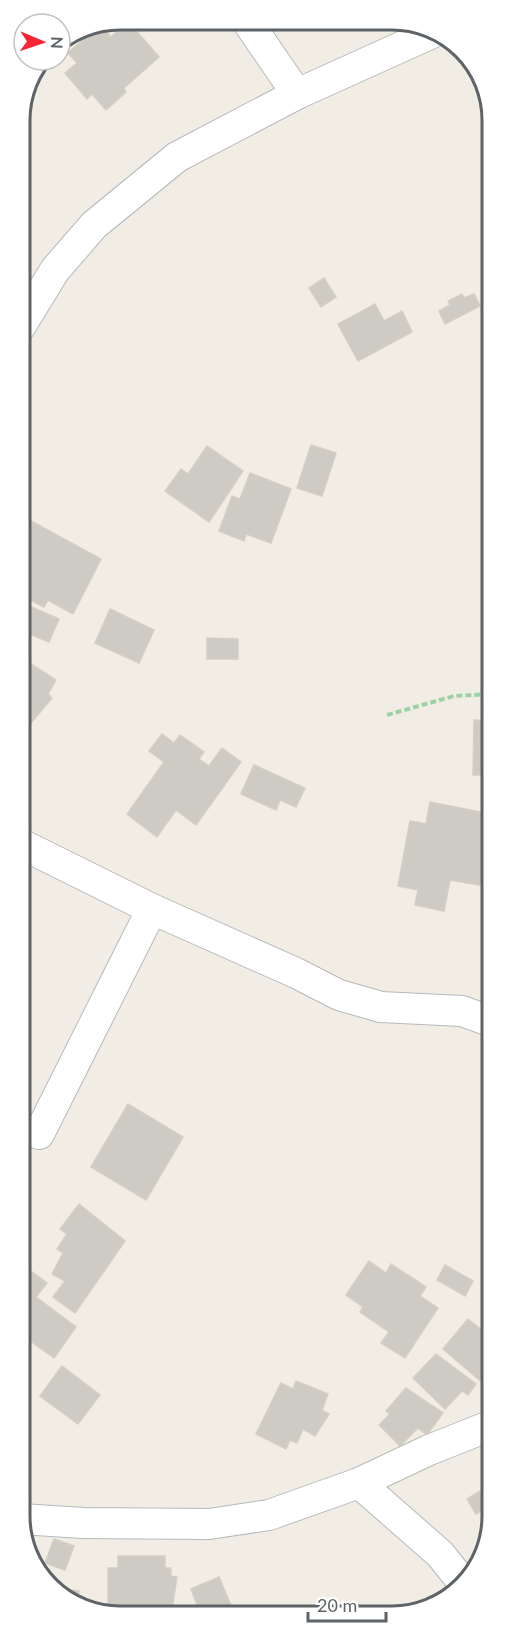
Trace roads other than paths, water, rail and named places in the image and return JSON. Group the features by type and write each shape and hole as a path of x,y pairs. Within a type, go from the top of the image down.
{"street":[{"path":"253,30 297,94"},
{"path":"30,311 55,270 94,225 177,157 297,94 425,36"},
{"path":"30,848 152,909 296,973 339,995 381,1007 462,1011 482,1018"},
{"path":"39,1134 152,909"},
{"path":"30,1519 209,1524 269,1515 359,1483 429,1450 482,1429"},
{"path":"359,1483 440,1554 458,1577"}]}
